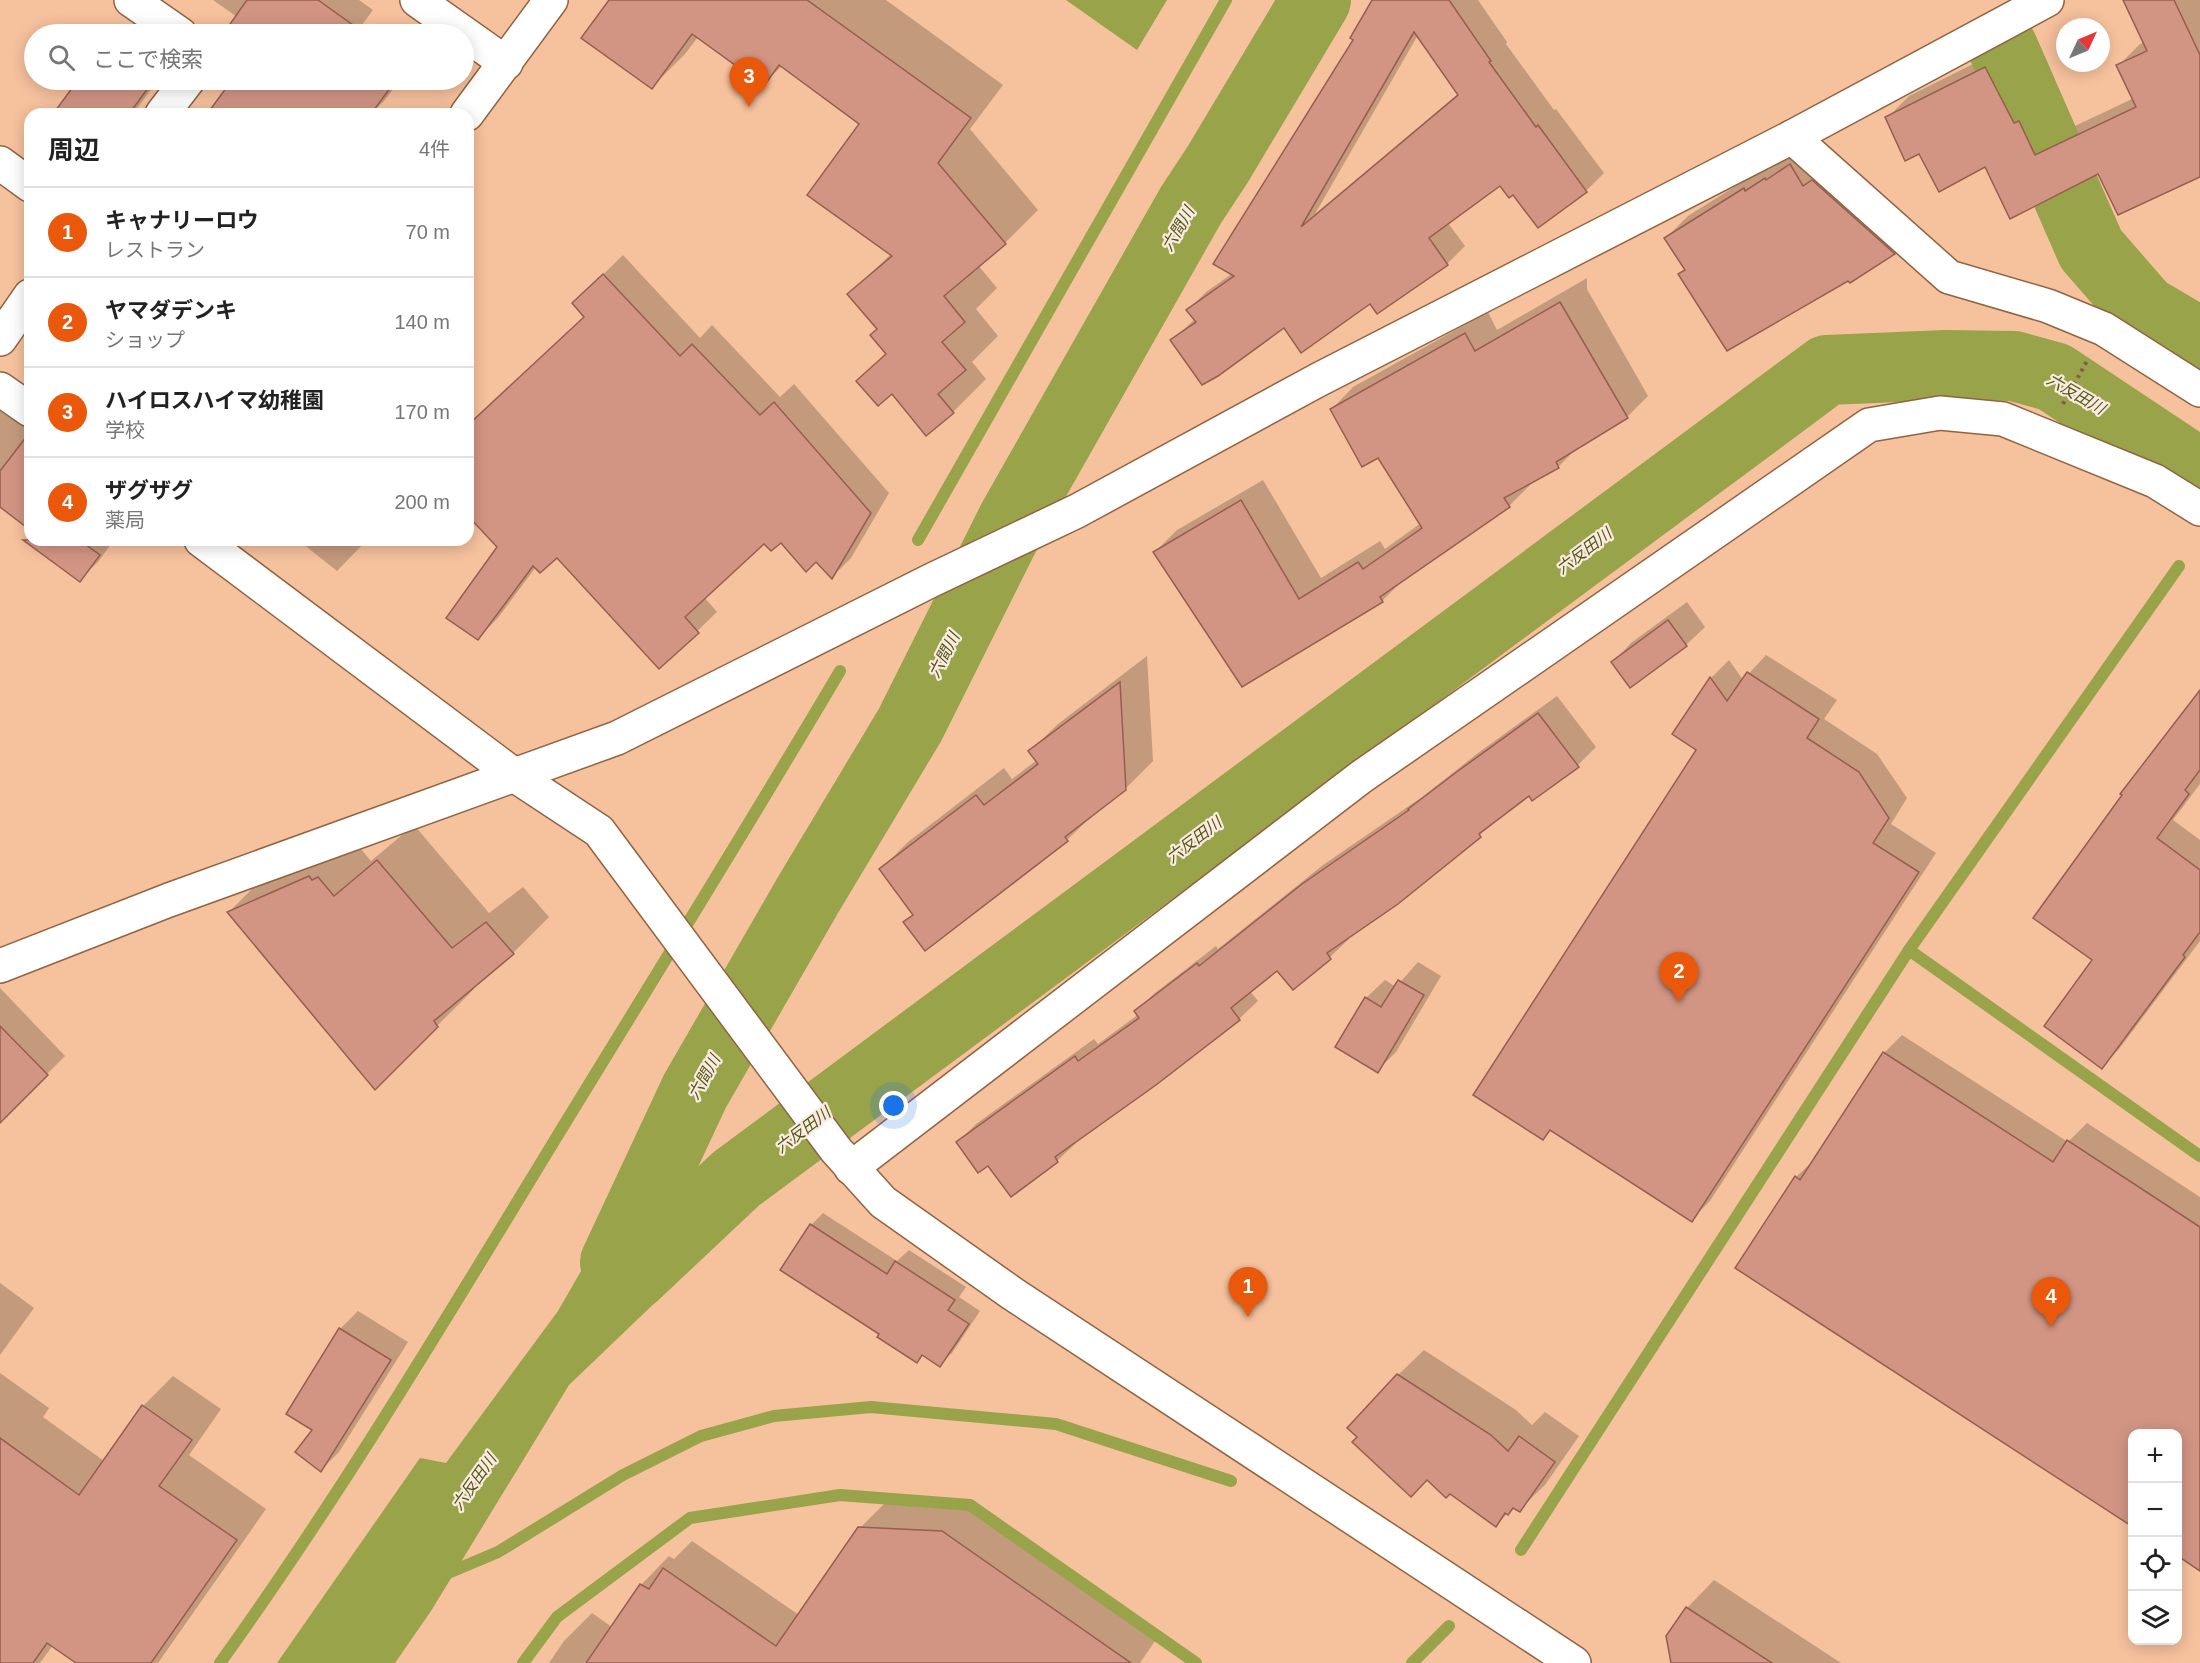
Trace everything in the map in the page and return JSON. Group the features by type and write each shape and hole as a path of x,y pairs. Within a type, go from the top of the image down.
{"street":[{"path":"131,0 166,24"},
{"path":"417,0 451,24"},
{"path":"472,108 551,0"},
{"path":"0,966 169,900 617,738 932,580 1077,511 1318,381 1792,137 2047,0"},
{"path":"474,40 506,63"},
{"path":"167,108 180,90"},
{"path":"1792,137 1948,277 2048,306 2104,329 2200,390"},
{"path":"0,163 24,180"},
{"path":"0,339 24,305"},
{"path":"0,389 24,406"},
{"path":"843,1159 1361,777 1869,425 1940,413 2003,419 2155,481 2200,509"},
{"path":"209,546 514,775 599,831 843,1159 883,1202 1013,1294 1574,1663"}],"path":[{"path":"2061,408 2088,358"}],"water":[{"path":"1066,0 1167,0 1137,50"},
{"path":"642,1165 733,1228 569,1385 431,1611 395,1663 277,1663 420,1458 446,1463 558,1311"}],"building":[{"path":"247,0 318,0 351,24 230,24"},
{"path":"609,0 807,0 971,118 938,163 1006,244 944,296 965,322 942,342 966,370 938,394 954,413 926,436 892,394 878,406 856,381 886,354 870,335 877,329 847,294 892,256 807,195 859,124 779,65 764,86 692,34 652,89 581,38"},
{"path":"1372,0 1449,0 1491,61 1489,62 1587,192 1538,228 1513,195 1509,198 1500,186 1429,238 1448,265 1377,314 1370,304 1301,353 1284,328 1202,385 1170,340 1196,322 1186,310 1234,276 1213,264 1353,40 1350,38","holes":["1414,32 1458,95 1301,227"]},
{"path":"2123,0 2174,0 2200,55 2200,177 2118,215 2098,174 2010,219 1985,167 1939,192 1919,154 1905,161 1885,117 1985,67 2014,123 2019,121 2035,155 2136,107 2116,65 2147,51"},
{"path":"71,90 147,90 133,108 57,108"},
{"path":"225,90 389,90 375,108 211,108"},
{"path":"1790,164 1803,186 1812,180 1895,254 1850,283 1848,281 1727,351 1678,274 1685,270 1664,238 1744,188 1745,191"},
{"path":"603,274 680,356 692,344 760,415 774,402 871,513 832,579 816,562 806,572 781,543 771,551 764,544 685,617 699,633 659,669 557,558 540,573 533,566 478,640 446,618 497,547 474,522 474,419 584,317 572,303"},
{"path":"1560,302 1628,418 1556,462 1559,468 1504,498 1510,507 1380,597 1383,602 1242,687 1153,552 1241,500 1299,599 1358,562 1363,569 1422,528 1378,458 1362,467 1330,409 1465,333 1475,351"},
{"path":"24,440 24,525 0,507 0,471"},
{"path":"31,546 87,546 100,555 80,582"},
{"path":"1668,620 1687,646 1630,688 1611,662"},
{"path":"1747,672 1819,719 1807,738 1859,772 1889,818 1873,843 1919,872 1692,1222 1550,1130 1543,1140 1473,1095 1696,750 1672,734 1710,677 1727,701"},
{"path":"1120,682 1126,790 1065,837 1068,841 925,951 903,922 913,915 879,869 976,795 984,805 1038,764 1028,751"},
{"path":"2200,690 2200,770 2185,790 2189,794 2157,838 2200,870 2200,932 2183,955 2185,957 2102,1069 2044,1026 2092,960 2033,918 2122,795 2120,794"},
{"path":"1538,713 1579,767 1532,801 1529,796 1479,834 1481,837 1398,904 1327,953 1331,959 1293,990 1277,971 1231,1008 1240,1020 1156,1085 1055,1157 1058,1162 1011,1197 988,1166 978,1173 956,1142 1075,1056 1078,1061 1139,1018 1134,1011 1197,963 1199,966 1302,884 1409,810"},
{"path":"377,860 452,948 486,922 514,954 434,1021 438,1027 375,1090 227,912 309,876 312,880 318,877 334,896"},
{"path":"1398,980 1424,995 1378,1073 1335,1047 1365,997 1381,1007"},
{"path":"0,1026 48,1075 0,1123"},
{"path":"1883,1052 2053,1162 2067,1140 2200,1227 2200,1571 2182,1559 2182,1429 2128,1429 2128,1524 1735,1268 1795,1176 1800,1180"},
{"path":"810,1224 887,1274 895,1261 955,1300 948,1310 969,1324 940,1367 922,1355 917,1363 877,1337 879,1334 780,1270"},
{"path":"339,1328 391,1360 321,1472 295,1452 312,1430 286,1414"},
{"path":"1397,1374 1491,1435 1508,1451 1519,1436 1555,1462 1520,1512 1513,1508 1508,1515 1505,1513 1496,1527 1450,1494 1446,1498 1427,1480 1411,1497 1352,1442 1357,1437 1347,1428"},
{"path":"142,1405 192,1440 159,1486 237,1540 151,1663 76,1663 47,1643 33,1663 0,1663 0,1438 79,1495"},
{"path":"858,1527 942,1531 1131,1663 586,1663 640,1584 649,1589 663,1568 776,1646"},
{"path":"1686,1607 1772,1663 1671,1663 1666,1636"}],"waterway":[{"path":"918,540 1226,0"},
{"name":"六間川","path":"615,1262 695,1091 808,895 910,725 1013,519 1191,205 1316,0"},
{"name":"六反田川","path":"2003,48 2091,249 2144,310 2200,343"},
{"name":"六反田川","path":"634,1275 736,1179 1827,370 1946,365 2014,366 2054,377 2200,474"},
{"path":"1909,950 2179,566"},
{"path":"220,1663 308,1536 473,1275 840,671"},
{"path":"1521,1550 1909,950 2200,1156"},
{"path":"441,1576 498,1552 623,1475 701,1436 774,1416 871,1407 1056,1424 1231,1481"},
{"path":"523,1663 557,1617 690,1518 840,1495 970,1505 1196,1663"},
{"path":"1412,1663 1449,1626"}],"place":[{"name":"ハイロスハイマ幼稚園","path":"749,107"},
{"name":"ヤマダデンキ","path":"1679,1002"},
{"name":"キャナリーロウ","path":"1248,1317"},
{"name":"ザグザグ","path":"2051,1327"}]}
